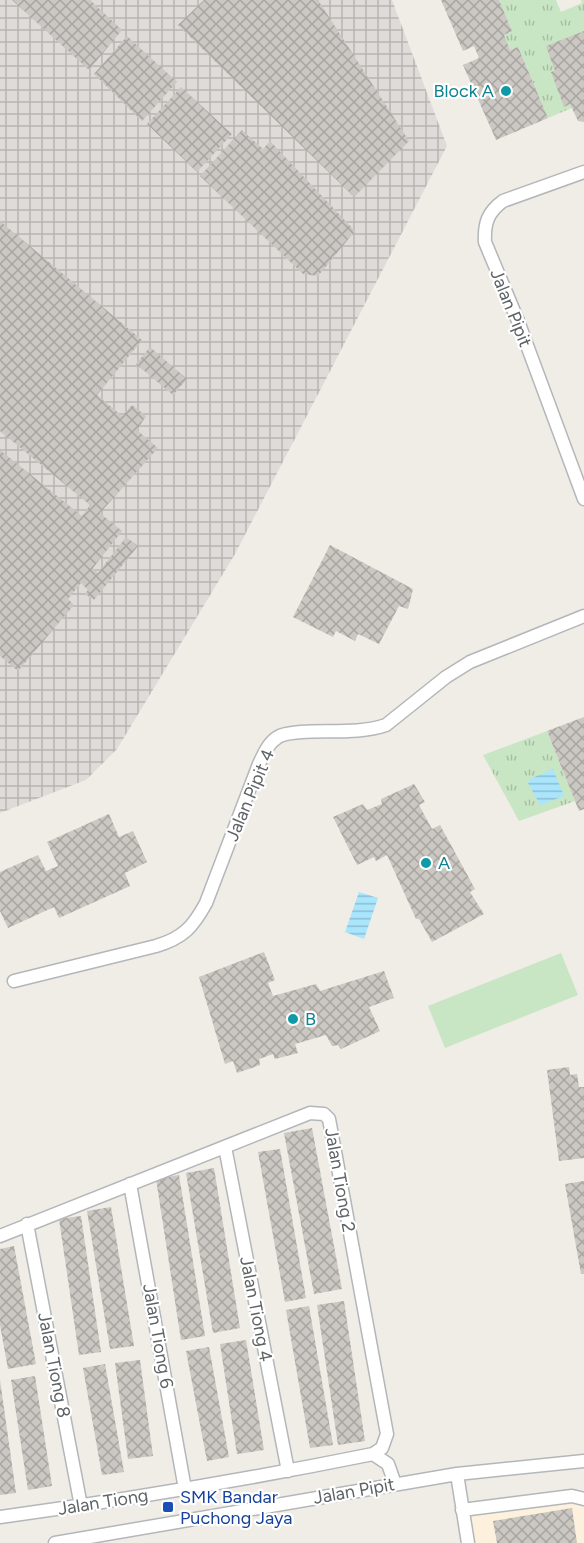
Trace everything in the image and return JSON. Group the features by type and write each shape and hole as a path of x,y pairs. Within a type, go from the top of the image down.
{"street":[{"name":"Jalan Pipit","path":"584,172 503,201 492,209 486,220 484,232 485,243 518,321 584,499"},
{"name":"Jalan Pipit 4","path":"14,981 174,941 186,932 206,903 265,752 279,736 288,733 376,729 387,725 446,677 470,662 584,616"},
{"name":"Jalan Tiong 2","path":"0,1236 310,1113 324,1114 329,1119 387,1434 377,1451"},
{"name":"Jalan Tiong 4","path":"225,1148 288,1471"},
{"name":"Jalan Tiong 6","path":"130,1184 185,1489"},
{"name":"Jalan Tiong 8","path":"27,1224 81,1506"},
{"name":"Jalan Tiong","path":"0,1517 81,1506 288,1471 377,1451"},
{"path":"377,1451 388,1464 396,1484"},
{"name":"Jalan Pipit","path":"55,1543 457,1474 584,1461"},
{"path":"457,1474 468,1543"},
{"path":"462,1510 572,1496 584,1499"}],"shaded area":[{"path":"0,0 392,0 447,146 235,554 117,749 86,780 0,813"},
{"path":"580,1502 584,1508 584,1543 473,1543 470,1516"}],"green space":[{"path":"499,0 556,0 561,12 584,0 584,103 548,118 518,47 510,50 504,35 512,31"},
{"path":"547,731 575,801 519,821 483,755"},
{"path":"561,953 578,995 445,1048 428,1006"}],"water":[{"path":"553,769 564,796 540,805 528,783 530,779"},
{"path":"359,892 378,898 364,939 345,932"}],"building":[{"path":"12,0 90,0 122,30 89,70"},
{"path":"204,0 318,0 409,141 354,197 178,25"},
{"name":"Block A","path":"441,0 499,0 512,31 504,35 510,50 518,47 548,118 496,140 463,65 479,58 474,46 463,51"},
{"path":"584,31 584,122 578,121 570,104 564,107 551,72 555,71 546,46"},
{"path":"127,36 177,82 142,121 94,74"},
{"path":"181,87 232,134 197,172 147,124"},
{"path":"242,130 263,149 270,141 355,231 318,276 303,274 200,176"},
{"path":"0,221 142,340 97,395 122,416 132,405 146,416 137,430 158,448 100,513 122,531 93,568 98,573 126,537 138,546 94,600 85,594 88,590 81,583 68,599 74,605 18,671 0,656 0,450 82,516 90,505 0,431"},
{"path":"150,347 187,379 173,395 136,364"},
{"path":"330,545 413,589 408,609 399,606 379,644 358,634 355,641 336,631 333,637 293,617"},
{"path":"584,717 584,809 579,811 547,731"},
{"name":"A","path":"414,784 425,802 419,805 432,829 440,825 475,889 470,892 484,914 432,942 419,919 416,919 387,855 376,861 374,857 357,865 333,817 363,804 367,810 382,804 381,799"},
{"path":"109,814 119,837 133,831 147,862 125,873 130,886 59,918 54,907 8,928 0,911 0,872 38,855 46,871 58,866 47,842"},
{"name":"B","path":"264,952 275,980 268,983 273,996 316,984 320,991 384,971 394,998 369,1007 380,1031 341,1049 338,1045 332,1046 326,1035 295,1044 298,1053 275,1059 273,1054 259,1059 260,1065 237,1073 233,1061 225,1064 199,977"},
{"path":"569,1067 570,1075 577,1074 579,1087 584,1087 584,1158 559,1161 547,1070"},
{"path":"312,1128 342,1289 314,1294 284,1133"},
{"path":"280,1149 306,1298 285,1302 258,1152"},
{"path":"214,1168 240,1328 213,1333 186,1173"},
{"path":"179,1175 205,1336 181,1340 156,1179"},
{"path":"584,1181 584,1274 581,1274 565,1184"},
{"path":"111,1207 134,1346 110,1349 87,1211"},
{"path":"81,1216 101,1352 79,1355 59,1219"},
{"path":"14,1246 36,1364 8,1369 0,1325 0,1249"},
{"path":"344,1301 365,1441 338,1445 317,1305"},
{"path":"309,1306 333,1445 310,1448 286,1310"},
{"path":"246,1340 264,1450 237,1454 220,1344"},
{"path":"209,1347 229,1457 207,1461 186,1351"},
{"path":"140,1360 153,1456 128,1459 115,1363"},
{"path":"105,1364 124,1472 102,1475 83,1368"},
{"path":"35,1376 52,1486 28,1490 11,1380"},
{"path":"0,1380 16,1493 0,1495"},
{"path":"572,1508 577,1543 497,1543 493,1521"}],"place":[{"name":"Block A","path":"506,91"},
{"name":"A","path":"426,863"},
{"name":"B","path":"293,1019"},
{"name":"SMK Bandar Puchong Jaya","path":"168,1507"}]}
